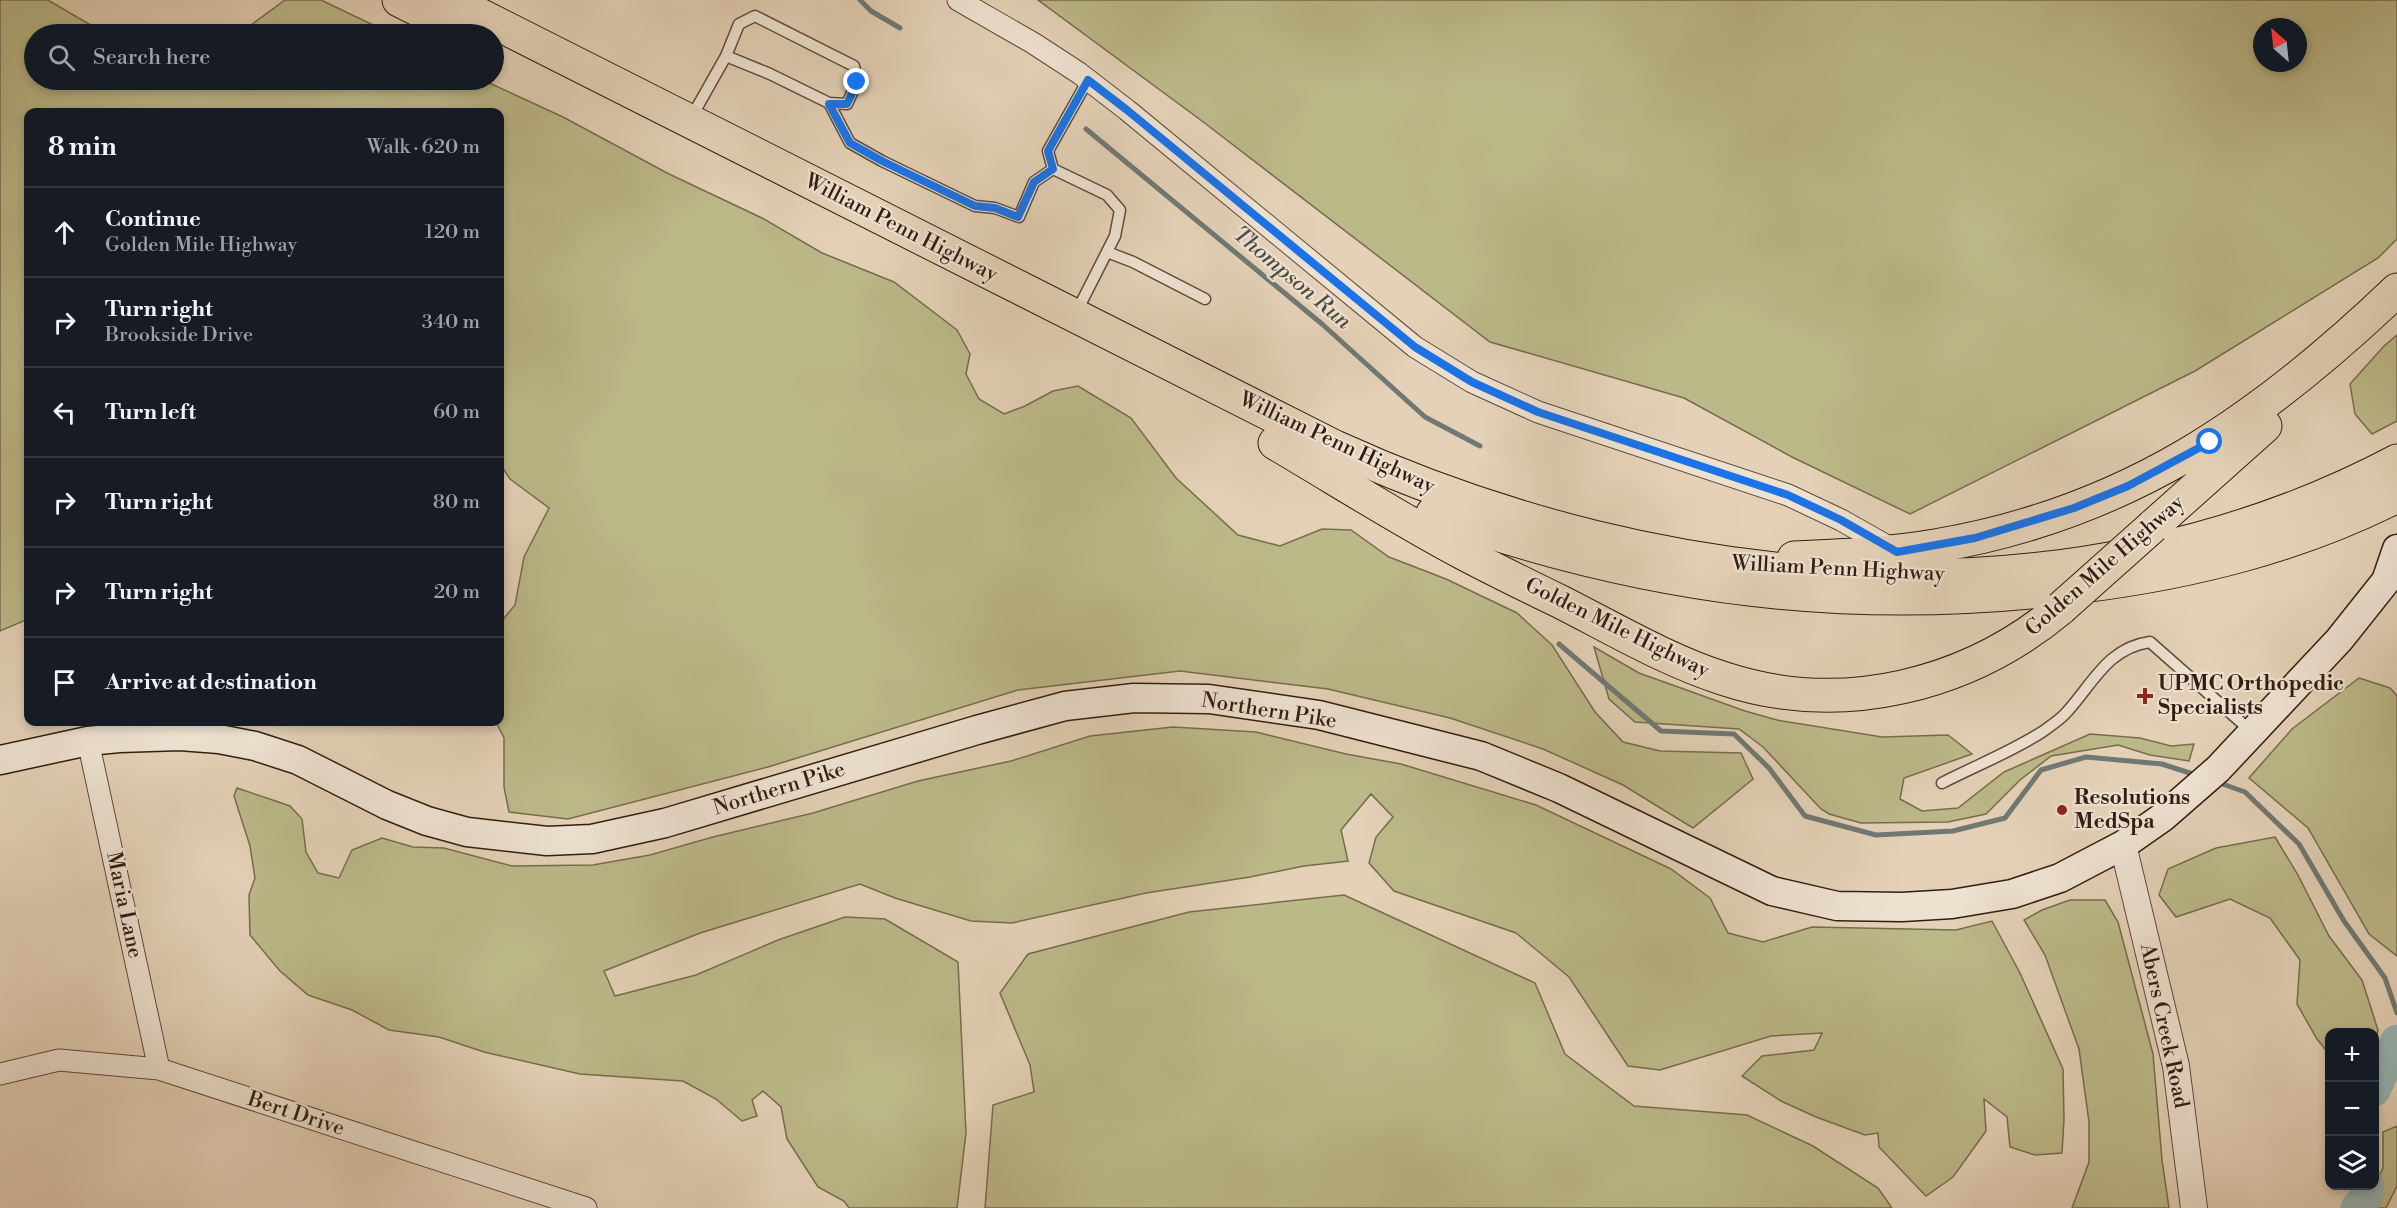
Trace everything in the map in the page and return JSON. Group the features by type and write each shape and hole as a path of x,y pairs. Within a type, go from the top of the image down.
{"main road":[{"path":"399,0 447,24"},
{"name":"William Penn Highway","path":"450,0 497,24"},
{"name":"William Penn Highway","path":"504,27 1335,447 1428,487 1563,530 1624,546 1712,562 1808,572 1909,576 1968,575 2061,566 2150,551 2247,525 2329,494 2394,486"},
{"name":"William Penn Highway","path":"504,53 1275,443 1380,492 1514,540 1609,566 1659,577 1738,589 1816,596 1957,599 2054,590 2154,577 2213,564 2271,547 2341,521 2394,486"},
{"name":"Golden Mile Highway","path":"1712,562 1897,552 1975,538 2027,524 2102,498 2210,442 2292,384 2397,290"},
{"name":"Golden Mile Highway","path":"1275,443 1464,554 1680,662 1751,686 1798,694 1847,695 1920,684 1964,669 2026,636 2061,608 2397,308"},
{"name":"Northern Pike","path":"0,760 88,741 151,735 179,729 255,746 298,760 387,805 427,821 467,832 548,841 592,839 665,823 1065,706 1134,698 1209,699 1319,715 1481,756 1559,788 1772,891 1837,906 1902,907 1952,904 2012,894 2060,878 2123,845 2163,817 2209,777 2253,733 2339,640 2379,590 2391,570 2397,549"}],"street":[{"path":"958,0 1033,43 1088,80 1389,327 1442,365 1503,398 1538,412 1788,495 1841,520 1897,552"},
{"name":"Maria Lane","path":"88,741 159,1069"},
{"name":"Abers Creek Road","path":"2123,845 2176,1066 2194,1208"},
{"name":"Bert Drive","path":"0,1074 59,1060 159,1069 586,1208"}],"lane":[{"path":"689,121 726,56 739,24 755,16 854,66 857,82 847,104 829,104 770,74 726,56"},
{"path":"1075,316 1115,236 1120,210 1107,195 1053,169 1048,151 1088,80"},
{"path":"829,104 850,143 975,206 995,208 1018,217 1034,182 1053,169"},
{"path":"1107,252 1205,299"},
{"path":"1942,783 2040,733 2063,716 2104,664 2137,644 2150,642 2253,733"}],"shaded area":[{"path":"0,0 48,0 89,24 24,24 24,90 504,90 563,117 669,174 762,218 822,253 894,282 957,330 970,354 966,374 979,399 1004,414 1053,391 1078,386 1131,418 1176,478 1238,535 1280,546 1322,529 1351,530 1389,557 1446,579 1517,613 1552,645 1595,712 1623,742 1660,751 1741,753 1753,779 1693,828 1623,785 1543,749 1450,718 1328,689 1180,671 1018,690 768,767 568,819 509,812 504,787 504,738 498,726 504,726 504,618 515,605 524,557 549,508 510,479 504,470 504,108 24,108 24,621 0,631"},
{"path":"285,0 321,0 371,24 252,24"},
{"path":"1038,0 2397,0 2397,239 2378,258 2195,371 1910,514 1792,457 1684,398 1490,342 1202,121"},
{"path":"2397,335 2397,421 2372,434 2355,414 2350,384"},
{"path":"1594,647 1639,673 1777,720 1882,737 1948,735 1972,754 1904,778 1900,799 1922,811 1958,808 2004,772 2090,734 2140,738 2171,746 2194,744 2189,761 2150,755 2118,745 2051,756 2020,780 1986,814 1948,822 1861,823 1829,814 1821,809 1763,747 1739,729 1635,722 1609,699"},
{"path":"2359,678 2390,688 2397,696 2397,956 2369,934 2308,828 2249,778 2292,729"},
{"path":"1173,727 1256,732 1346,754 1401,764 1536,805 1671,869 1710,898 1728,933 1763,942 1812,927 1956,930 1992,921 2020,973 2063,1069 2062,1153 2035,1155 2010,1147 2007,1117 1984,1099 1986,1131 1953,1177 1926,1196 1879,1147 1878,1133 1865,1135 1816,1117 1781,1101 1742,1076 1762,1056 1814,1050 1822,1033 1771,1036 1660,1070 1628,1066 1569,977 1516,933 1394,891 1369,863 1376,837 1393,817 1371,794 1341,830 1348,861 1304,866 1146,893 1012,923 971,921 895,898 860,884 700,933 604,971 615,996 696,975 778,940 845,917 885,919 958,962 966,1133 957,1208 849,1208 844,1201 818,1187 787,1139 781,1107 763,1091 752,1100 757,1116 742,1121 716,1099 683,1081 580,1074 484,1052 439,1037 389,1030 352,1010 308,995 280,971 250,935 249,895 255,878 250,846 234,796 237,788 290,806 302,819 306,852 318,873 339,878 352,850 382,838 413,847 444,848 512,866 593,865 650,855 813,813 918,781 1011,761 1090,736"},
{"path":"2275,837 2298,875 2329,936 2362,980 2377,1028 2325,1028 2325,1049 2297,1004 2300,960 2270,918 2230,899 2176,917 2159,895 2168,869 2216,848"},
{"path":"1344,895 1535,983 1565,1054 1634,1106 1747,1115 1813,1146 1878,1188 1892,1208 985,1208 993,1105 1034,1092 1030,1065 1000,993 1028,954 1189,912"},
{"path":"2070,900 2105,900 2118,922 2153,1054 2162,1160 2169,1208 2072,1208 2089,1162 2089,1122 2079,1049 2045,955 2024,920 2042,910"},
{"path":"2397,1126 2397,1186 2386,1208 2364,1208 2373,1190 2379,1190 2379,1176 2383,1168 2383,1132"}],"waterway":[{"name":"Thompson Run","path":"860,0 871,11 900,28"},
{"name":"Thompson Run","path":"1086,129 1322,324 1425,417 1480,446"},
{"name":"Thompson Run","path":"1559,644 1661,731 1734,734 1769,768 1805,816 1876,835 1953,831 2005,818 2041,770 2086,757 2162,764 2196,775"},
{"name":"Thompson Run","path":"2217,782 2245,792 2299,844 2344,921 2385,978 2397,1013"},
{"path":"2378,1082 2397,1041"},
{"path":"2357,1208 2366,1197 2367,1190"}],"place":[{"name":"UPMC Orthopedic Specialists","path":"2145,696"},
{"name":"Resolutions MedSpa","path":"2062,810"}],"route":[{"path":"857,82 847,104 829,104 850,143 975,206 995,208 1018,217 1034,182 1053,169 1048,151 1088,80 1389,327 1442,365 1503,398 1538,412 1788,495 1841,520 1897,552 1975,538 2074,508 2128,486 2210,442"}]}
